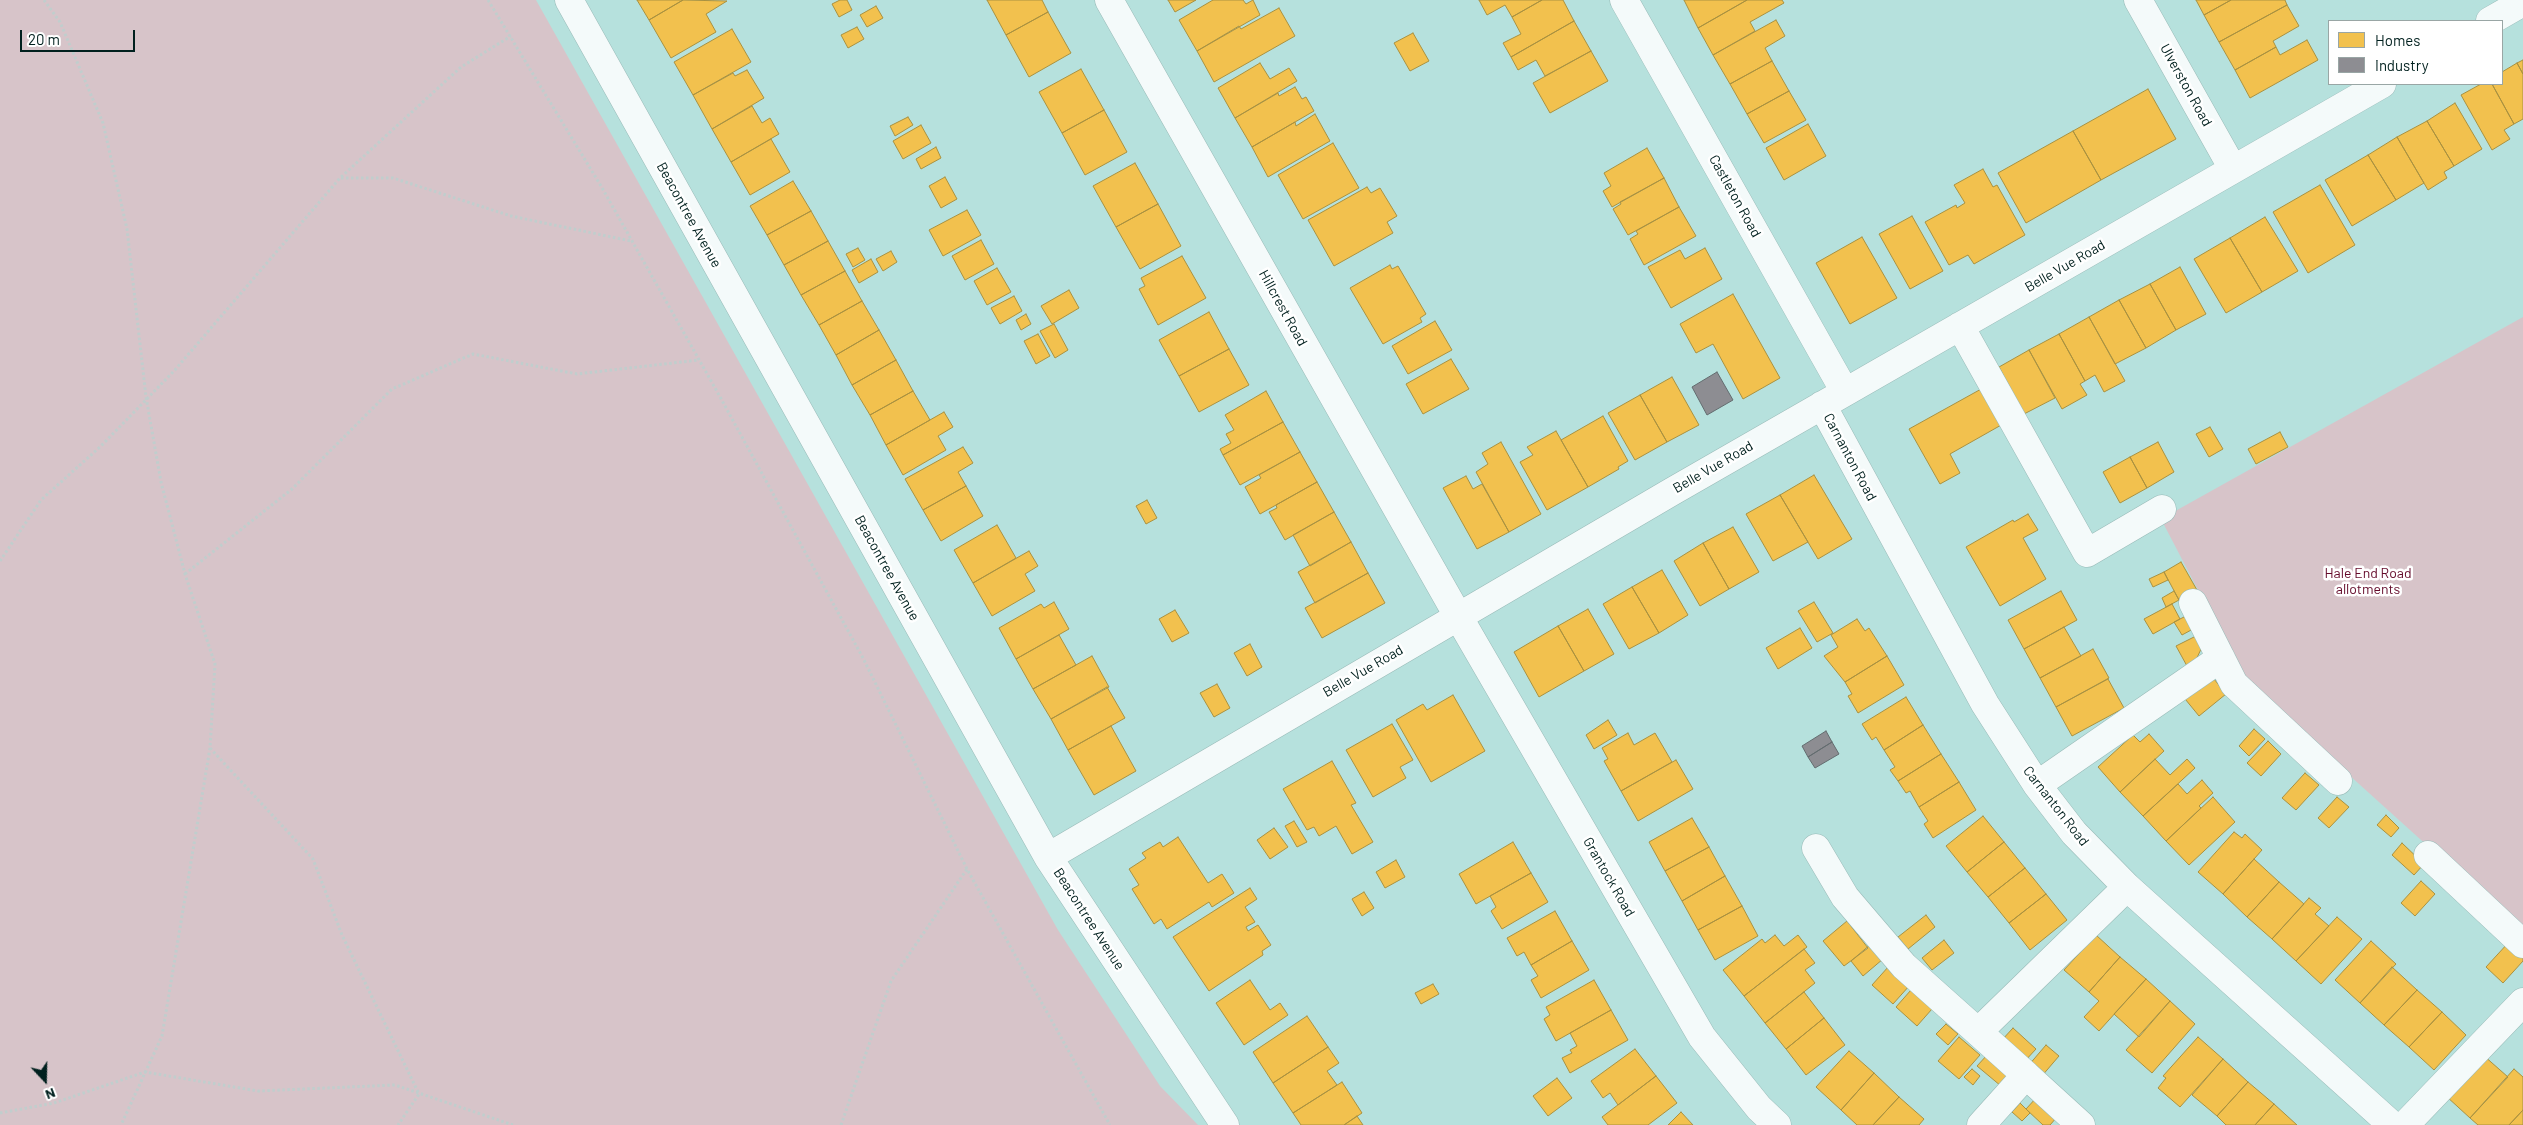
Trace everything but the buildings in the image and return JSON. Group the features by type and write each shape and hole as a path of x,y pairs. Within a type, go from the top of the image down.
{"street":[{"name":"Beacontree Avenue","path":"569,0 1048,857 1225,1125"},
{"name":"Hillcrest Road","path":"1109,0 1458,616"},
{"name":"Castleton Road","path":"1624,0 1846,392"},
{"name":"Ulverston Road","path":"2138,0 2233,169"},
{"path":"2492,20 2523,2"},
{"name":"Belle Vue Road","path":"1048,857 1822,405 2380,85"},
{"path":"1960,326 2087,553 2162,509"},
{"name":"Carnanton Road","path":"1822,405 1986,704 2037,785 2074,833 2127,887 2392,1125"},
{"path":"2193,603 2234,684 2338,781"},
{"name":"Grantock Road","path":"1458,616 1702,1037 1759,1108 1778,1125"},
{"path":"2037,785 2221,658"},
{"path":"1816,848 1845,897 1904,966 2081,1125"},
{"path":"2428,855 2523,944"},
{"path":"1978,1032 2127,887"},
{"path":"2405,1125 2523,1002"},
{"path":"1981,1125 2026,1075"}],"path":[{"path":"44,0 60,22 103,123 127,229 146,397 160,482 185,574 215,664 210,748 162,1036 121,1125"},
{"path":"488,0 632,241 699,360 863,658 967,869 1110,1125"},
{"path":"0,561 41,500 101,446 146,397 174,371 340,178 461,67 511,36"},
{"path":"340,178 393,178 511,216 632,241"},
{"path":"185,574 292,489 392,389 473,354 577,374 699,360"},
{"path":"210,748 313,859 342,935 419,1094"},
{"path":"841,1125 891,981 967,869"},
{"path":"0,1113 54,1103 145,1072 258,1091 395,1085 514,1125"},
{"path":"398,1125 419,1094"}],"green space":[{"path":"0,0 536,0 1058,930 1160,1086 1198,1125 0,1125"},
{"name":"Hale End Road allotments","path":"2523,317 2523,932 2246,682 2161,519"}]}
